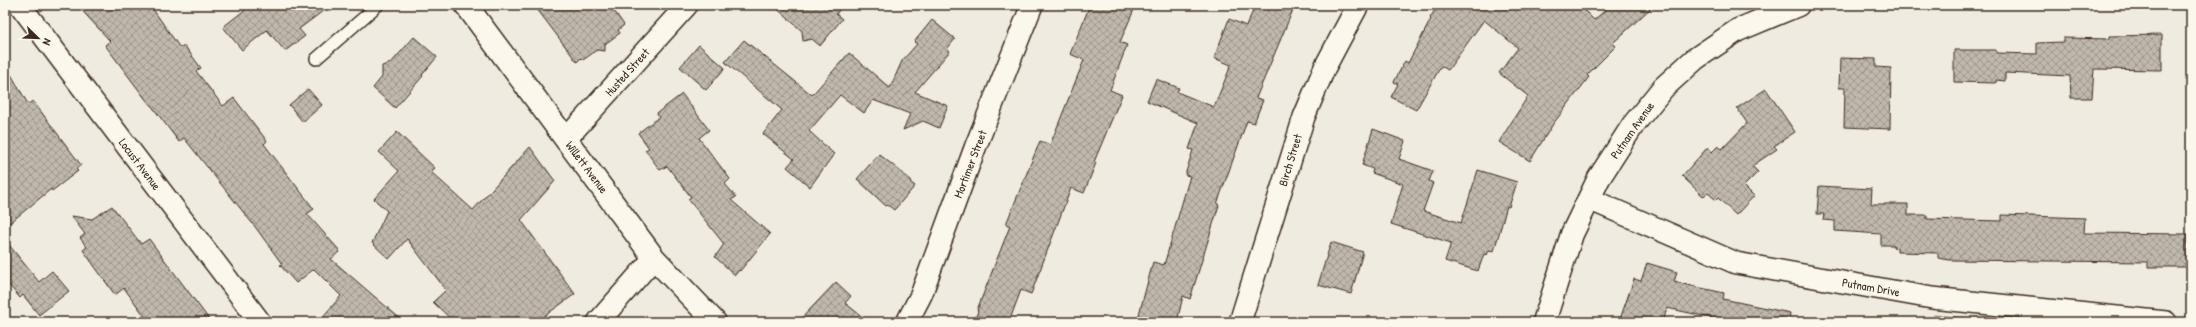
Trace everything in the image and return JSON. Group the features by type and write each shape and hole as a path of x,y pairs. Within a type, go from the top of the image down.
{"street":[{"name":"Locust Avenue","path":"20,5 260,322"},
{"name":"Willett Avenue","path":"466,5 654,258 715,322"},
{"name":"Husted Street","path":"566,139 687,5"},
{"name":"Mortimer Street","path":"908,322 921,295 975,148 1032,5"},
{"name":"Birch Street","path":"1240,322 1304,117 1325,67 1358,5"},
{"name":"Putnam Avenue","path":"1544,322 1572,234 1598,178 1633,125 1663,88 1695,59 1738,30 1791,7"},
{"name":"Putnam Drive","path":"1589,199 1736,262 1932,298 2166,322"},
{"path":"598,322 654,258"}],"lane":[{"path":"316,59 378,5"}],"shaded area":[{"path":"1934,315 2007,322 1934,322"}],"building":[{"path":"77,5 150,5 180,48 184,45 201,68 196,71 223,106 234,98 267,141 264,144 314,209 307,214 340,251 331,259 404,322 318,322 341,296 314,269 296,283 280,265 282,264 256,228 184,138 179,142 105,45 110,41"},
{"path":"251,5 331,5 299,29 305,36 285,51 267,30 242,50 223,27"},
{"path":"534,5 610,5 624,25 618,30 620,33 605,44 605,51 597,50 583,60 581,58 577,62"},
{"path":"773,5 843,5 836,14 842,19 820,46 812,39 803,41 802,31"},
{"path":"1090,5 1136,5 1120,42 1127,45 1110,90 1122,95 1094,162 1096,163 1084,193 1071,188 1031,294 1021,290 1009,322 974,322 978,311 977,310 1010,226 1006,224 1040,141 1050,145 1084,60 1070,54"},
{"path":"1256,5 1295,5 1256,98 1263,100 1254,123 1247,121 1217,204 1219,205 1190,299 1183,296 1177,322 1137,322 1153,262 1164,265 1190,176 1185,175 1193,150 1189,149 1198,123 1147,101 1156,79 1179,88 1177,92 1214,107 1231,65 1214,58 1229,19 1246,26"},
{"path":"1438,5 1579,5 1594,20 1611,5 1654,5 1613,43 1616,46 1587,75 1589,77 1553,124 1530,161 1499,142 1528,96 1499,73 1518,48 1484,20 1448,70 1441,66 1416,110 1391,97 1398,84 1394,82 1405,61 1408,63"},
{"path":"932,20 955,39 947,49 950,51 915,92 948,106 939,128 923,121 903,130 910,114 873,100 864,113 840,95 809,131 834,154 810,187 787,167 794,159 763,134 782,110 725,62 744,40 812,95 849,53 890,88 902,61 917,44 914,42"},
{"path":"2162,35 2162,70 2094,69 2092,98 2071,98 2070,76 2005,73 2005,81 1996,80 1996,83 1954,82 1954,50 1996,50 1996,53 2037,54 2037,43 2063,42 2063,38 2110,39 2110,36"},
{"path":"414,37 437,57 422,75 423,76 395,108 373,88 382,77 382,66 391,63"},
{"path":"699,45 725,68 706,90 680,67"},
{"path":"1840,58 1876,59 1876,67 1891,68 1890,129 1844,127 1845,88 1839,88"},
{"path":"5,64 28,104 33,101 81,165 76,169 78,171 52,191 51,189 5,227"},
{"path":"308,89 322,105 303,122 289,105"},
{"path":"1766,89 1795,132 1774,146 1777,149 1752,166 1758,172 1744,186 1754,196 1736,215 1718,198 1716,200 1708,193 1704,197 1682,176 1708,147 1712,152 1718,146 1722,149 1747,123 1737,108"},
{"path":"682,94 709,130 699,138 730,179 725,184 736,197 731,200 770,234 740,271 739,270 735,275 715,257 724,244 688,199 691,197 667,166 660,170 645,150 649,148 638,133 659,117 657,113"},
{"path":"1373,129 1405,141 1399,159 1433,171 1429,181 1433,183 1423,211 1461,223 1478,170 1517,182 1509,207 1507,206 1494,251 1489,250 1487,255 1484,254 1478,271 1445,261 1451,243 1391,224 1403,184 1372,173 1373,169 1362,165"},
{"path":"397,132 435,168 431,172 473,210 530,147 555,181 521,220 575,294 536,322 454,322 433,302 446,290 407,239 389,259 372,243 387,211 374,199 399,171 379,152"},
{"path":"879,154 911,180 910,182 915,186 894,210 888,205 886,206 857,179"},
{"path":"1819,186 1872,189 1871,204 1908,204 1908,215 1927,215 1927,219 2002,221 2002,215 2085,218 2084,233 2188,234 2188,267 2148,267 2148,262 1950,260 1938,258 1938,253 1897,252 1897,248 1893,247 1894,245 1881,245 1881,234 1835,231 1835,221 1823,220 1824,214 1817,214"},
{"path":"112,206 141,244 149,239 211,322 149,322 124,288 115,295 83,250 87,247 80,238 85,234 71,216 92,219"},
{"path":"5,240 39,282 52,271 69,291 39,315 23,295 20,298 5,280"},
{"path":"1331,242 1363,252 1351,294 1318,285"},
{"path":"1647,263 1677,272 1674,282 1724,293 1723,299 1790,313 1789,322 1730,322 1667,308 1663,322 1619,322 1634,279 1641,281"},
{"path":"836,282 851,296 845,303 869,322 798,322"}]}
